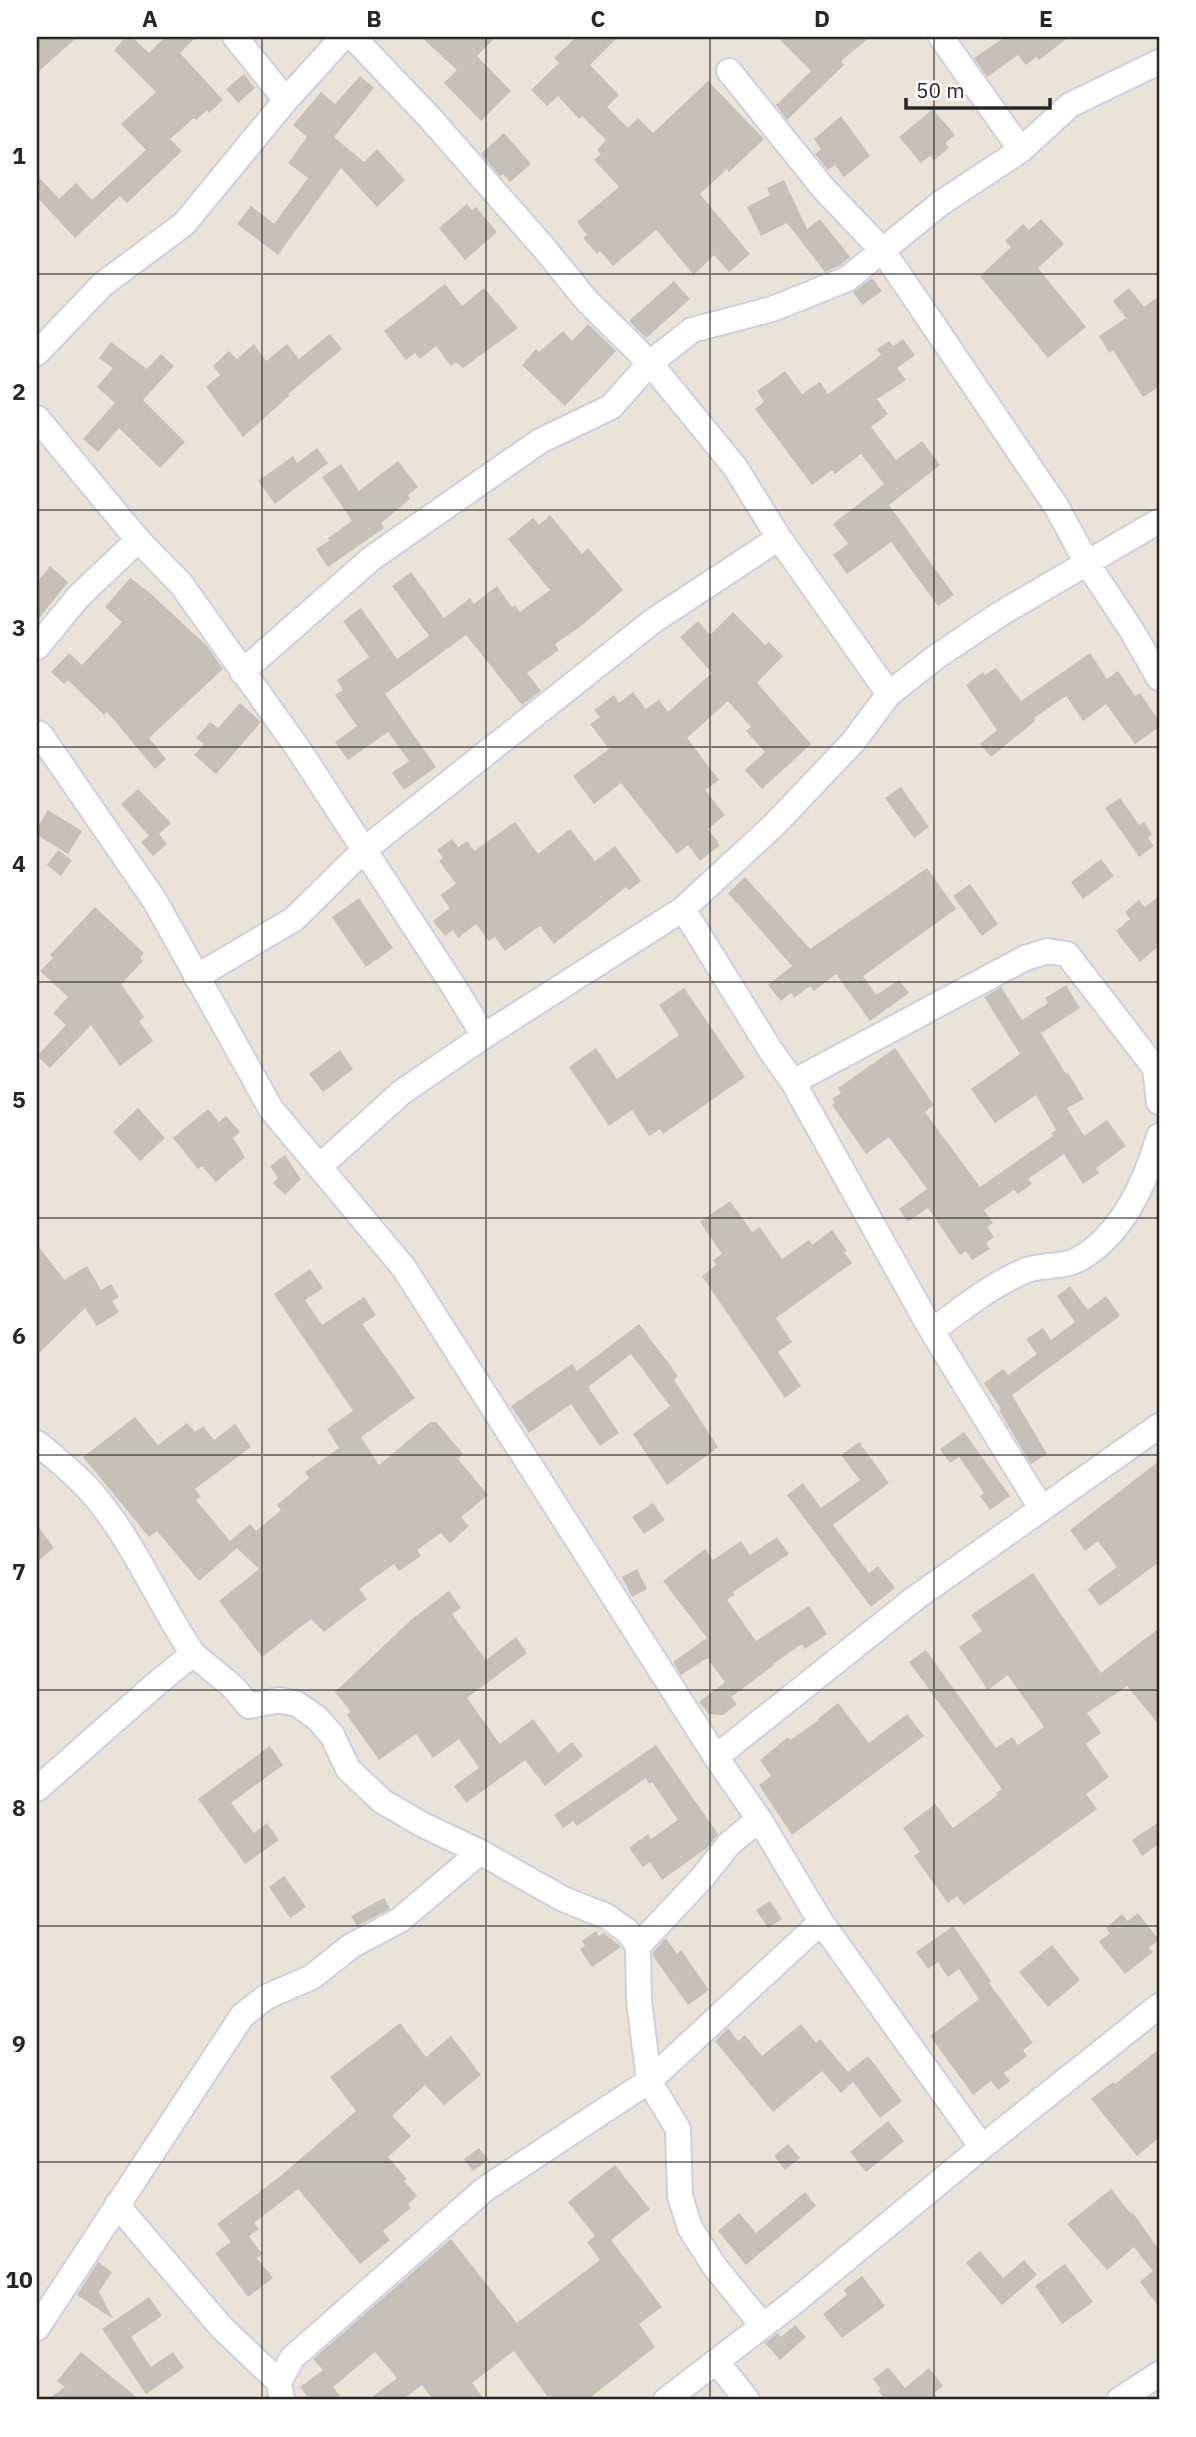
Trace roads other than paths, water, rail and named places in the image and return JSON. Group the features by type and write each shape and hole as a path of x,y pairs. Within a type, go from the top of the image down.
{"street":[{"path":"235,37 286,100"},
{"path":"37,353 103,284 184,224 286,100 343,37"},
{"path":"353,37 430,117 587,301 650,363 735,467 779,538 889,694"},
{"path":"941,37 1021,150"},
{"path":"242,672 372,558 540,441 611,407 650,363 692,330 772,309 847,279 941,203 1021,150 1070,105 1159,62"},
{"path":"729,71 824,190 884,251 1056,506 1087,562 1159,678"},
{"path":"37,418 138,540 181,584 297,747 484,1037"},
{"path":"319,1167 402,1093 683,909 773,826 853,742 889,694 936,657 990,621 1159,521"},
{"path":"196,977 294,919 364,850 653,621 779,538"},
{"path":"37,647 79,596 138,540"},
{"path":"37,733 155,901 271,1109 404,1268 716,1757 759,1819 821,1923 982,2147"},
{"path":"683,909 793,1082 932,1331 1041,1508"},
{"path":"793,1082 1025,958 1048,951 1067,954 1157,1067 1159,1102"},
{"path":"932,1331 995,1286 1029,1269 1077,1261 1111,1235 1150,1166 1159,1136"},
{"path":"716,1757 914,1599 1159,1426"},
{"path":"37,1443 93,1494 139,1560 193,1654 233,1687 249,1706 279,1700 297,1704 317,1718 332,1735 348,1769 382,1801 563,1899 606,1916 626,1931 638,1946 639,2001 649,2081 678,2129 680,2196 690,2228 715,2267 763,2326"},
{"path":"37,1789 193,1654"},
{"path":"638,1946 702,1878 729,1844 759,1819"},
{"path":"37,2328 242,2016 266,1997 312,1977 351,1946 400,1920 480,1852"},
{"path":"117,2205 222,2328 281,2391 292,2358 485,2189 649,2081 821,1923"},
{"path":"666,2400 763,2326 1159,2006"},
{"path":"717,2362 747,2400"},
{"path":"1119,2400 1159,2374"}]}
